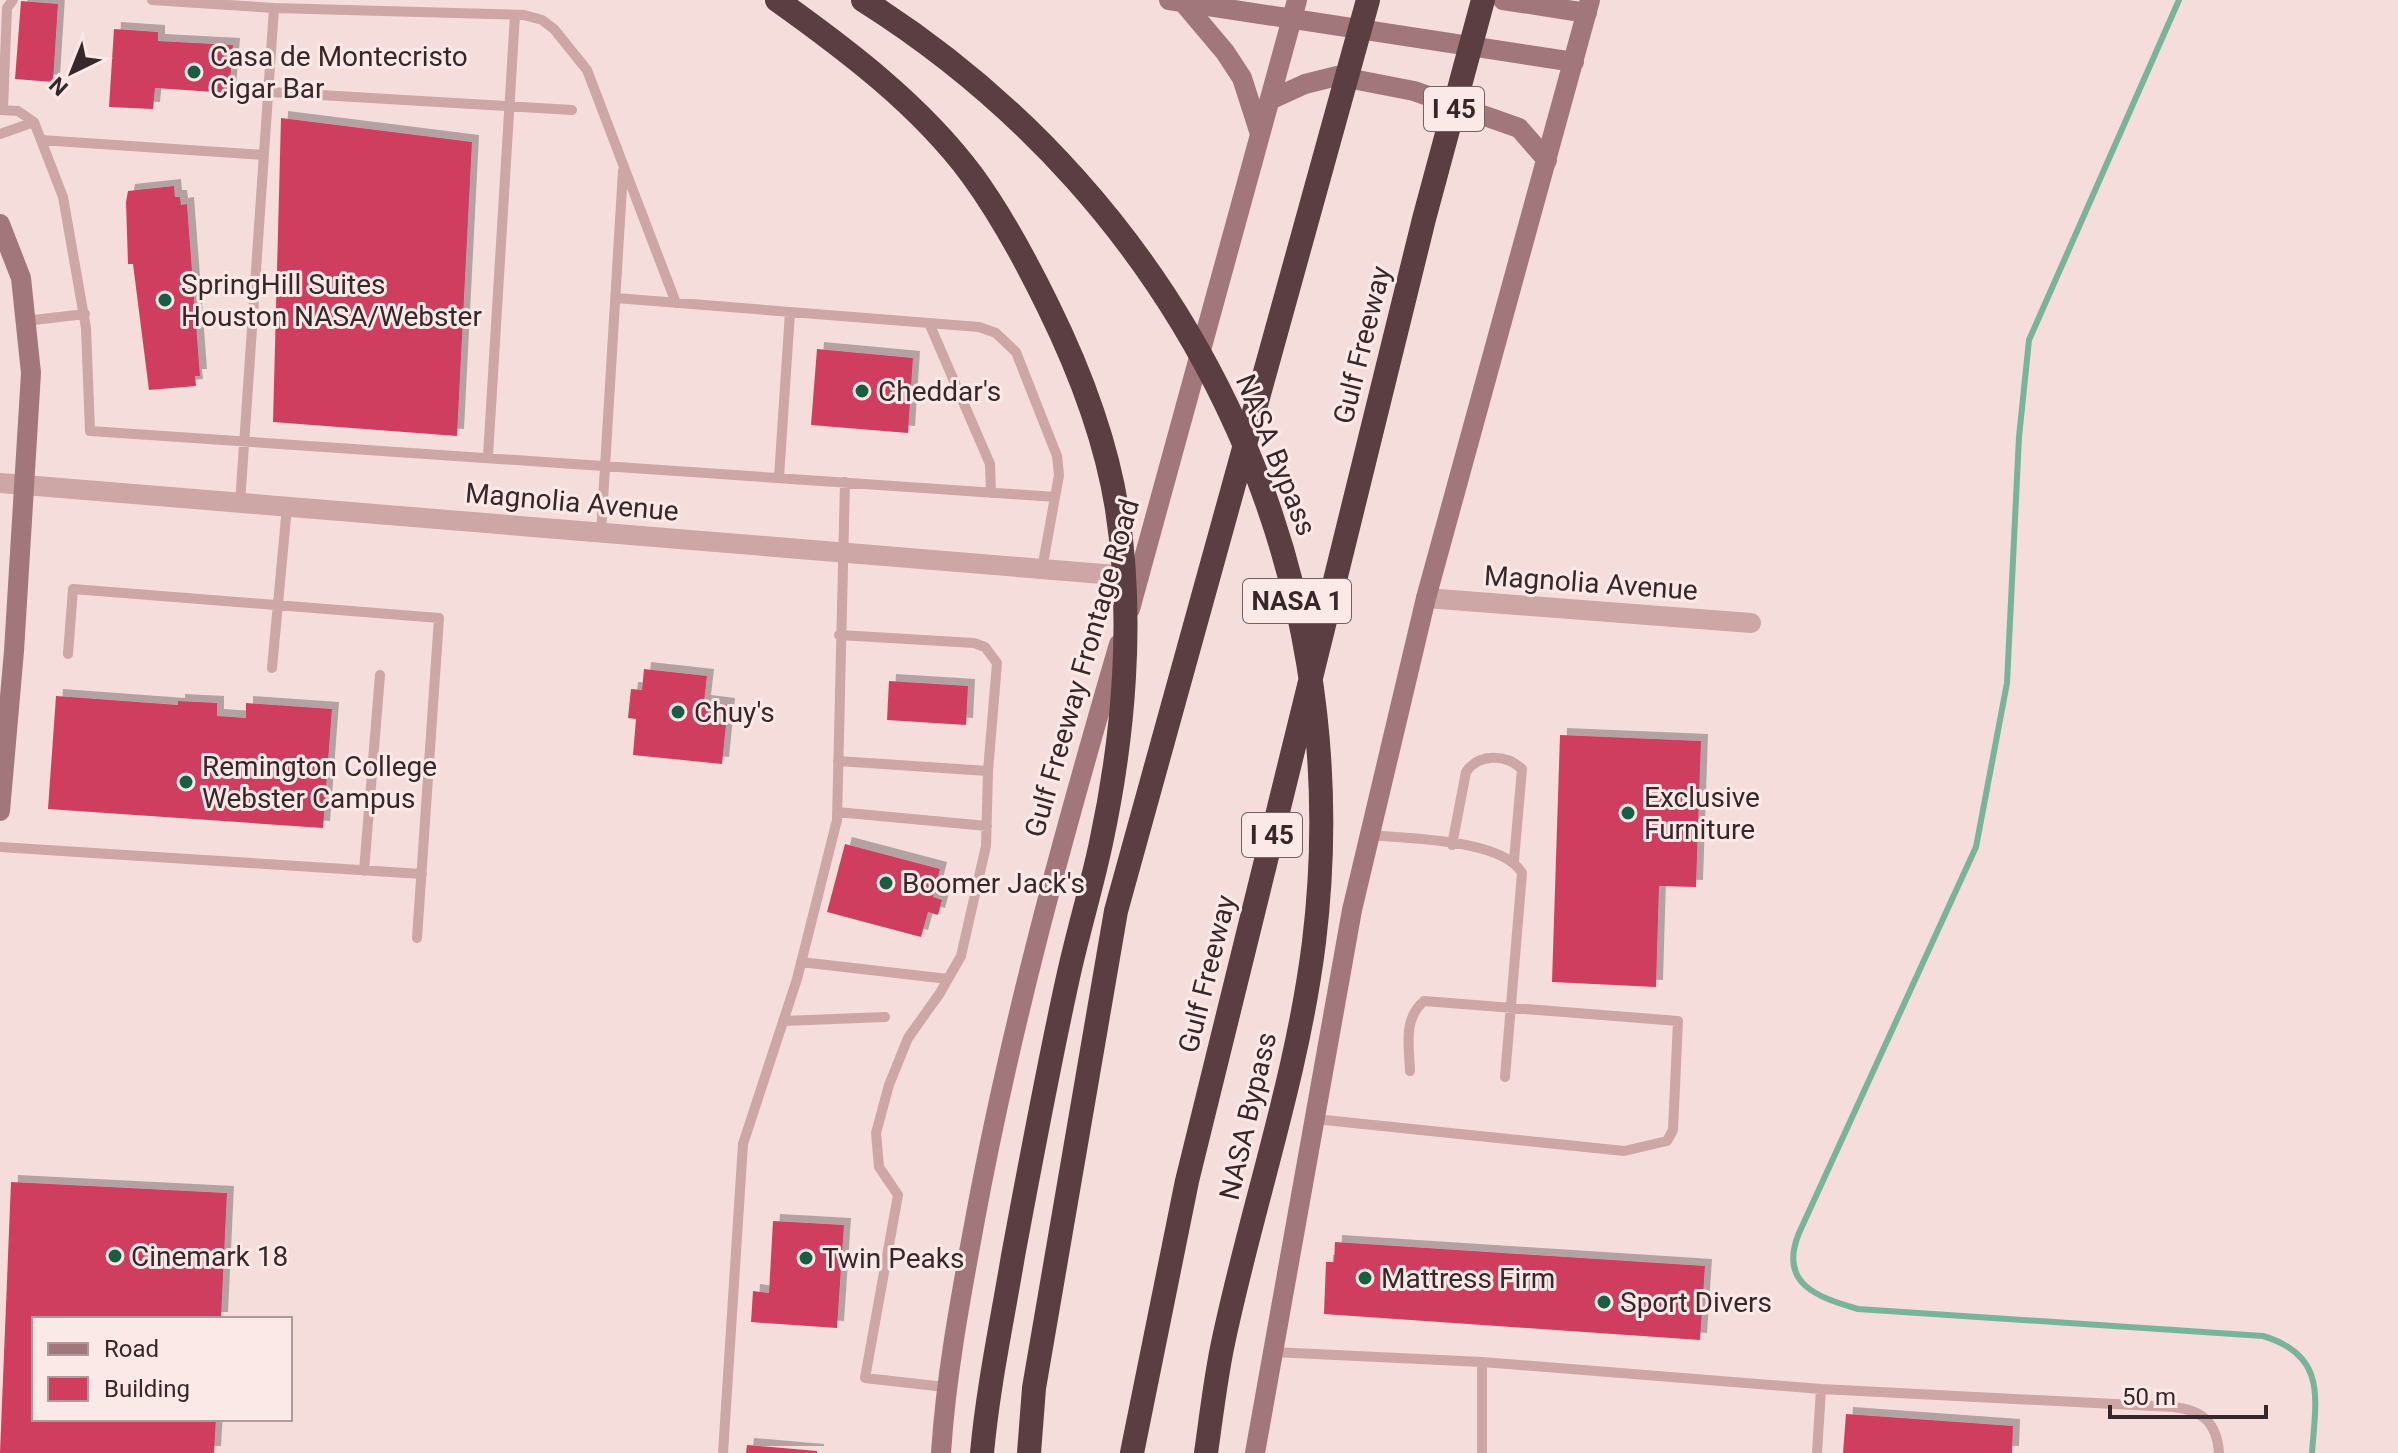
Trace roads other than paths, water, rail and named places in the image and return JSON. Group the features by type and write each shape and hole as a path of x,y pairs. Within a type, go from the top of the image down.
{"highway":[{"path":"777,0 848,50 920,117 971,174 1029,268 1061,333 1097,426 1117,508 1125,596 1122,681 1102,841 1067,981 986,1405 982,1453"},
{"name":"NASA Bypass","path":"863,0 924,41 1008,109 1070,171 1128,241 1180,319 1226,400 1252,460 1292,580 1306,637 1321,758 1320,883 1305,1004 1222,1349 1206,1453"},
{"path":"1029,1453 1034,1388 1116,911 1368,0"},
{"name":"Gulf Freeway","path":"1132,1453 1187,1181 1424,219 1483,0"}],"main road":[{"path":"1255,1453 1352,910 1426,598 1589,6 1503,0"},
{"path":"1175,1 1295,9 1574,62"},
{"path":"1175,1 1225,52 1242,78 1261,134"},
{"name":"Gulf Freeway Frontage Road","path":"941,1453 945,1387 1001,1085 1055,864 1139,577 1295,9"},
{"path":"1270,100 1305,84 1337,76 1414,91 1519,128 1547,160"},
{"path":"0,224 21,278 31,373 0,811"}],"street":[{"name":"Magnolia Avenue","path":"0,483 1139,577"},
{"name":"Magnolia Avenue","path":"1426,598 1751,623"}],"lane":[{"path":"13,0 7,8 2,110 18,111 34,122 63,197 85,314 90,431 245,439 1055,497"},
{"path":"152,0 274,8 515,15 542,20 576,52 587,70 676,303"},
{"path":"240,503 274,8"},
{"path":"488,456 515,15"},
{"path":"269,92 572,110"},
{"path":"0,134 34,122"},
{"path":"41,140 264,155"},
{"path":"601,533 623,165"},
{"path":"616,298 979,327 996,333 1016,352 1057,456 1059,475 1042,569"},
{"path":"779,477 790,312"},
{"path":"25,321 85,314"},
{"path":"929,323 990,464 991,493"},
{"path":"723,1453 743,1144 801,962 834,841 845,482"},
{"path":"272,668 287,507"},
{"path":"68,654 73,589 439,618 417,938"},
{"path":"839,635 974,643 985,647 997,663 988,771 986,846 961,956 908,1038 889,1085 876,1133 879,1167 898,1195 865,1378 945,1387"},
{"path":"364,871 380,675"},
{"path":"1452,845 1466,772 1472,763 1482,757 1514,761 1522,769 1514,860"},
{"path":"838,761 988,771"},
{"path":"837,812 987,826"},
{"path":"1370,835 1494,850 1514,860 1522,873 1505,1077"},
{"path":"0,847 422,874"},
{"path":"801,962 948,979"},
{"path":"1315,1119 1624,1151 1667,1141 1673,1130 1678,1021 1424,1001 1415,1009 1409,1023 1410,1071"},
{"path":"783,1021 885,1017"},
{"path":"1273,1352 1482,1362 1821,1389 2186,1408 2209,1420 2216,1430 2219,1453"},
{"path":"1482,1362 1482,1453"},
{"path":"1817,1453 1821,1389"}],"waterway":[{"path":"2179,0 2029,340 2019,437 2007,683 1976,847 1799,1233 1794,1265 1805,1286 1858,1309 2263,1336 2284,1344 2308,1367 2315,1397 2312,1453"}],"place":[{"name":"Casa de Montecristo Cigar Bar","path":"194,72"},
{"name":"SpringHill Suites Houston NASA/Webster","path":"165,300"},
{"name":"Cheddar's","path":"862,391"},
{"name":"Chuy's","path":"678,712"},
{"name":"Remington College Webster Campus","path":"186,782"},
{"name":"Exclusive Furniture","path":"1628,813"},
{"name":"Boomer Jack's","path":"886,883"},
{"name":"Cinemark 18","path":"115,1256"},
{"name":"Twin Peaks","path":"806,1258"},
{"name":"Mattress Firm","path":"1365,1278"},
{"name":"Sport Divers","path":"1604,1302"}]}
